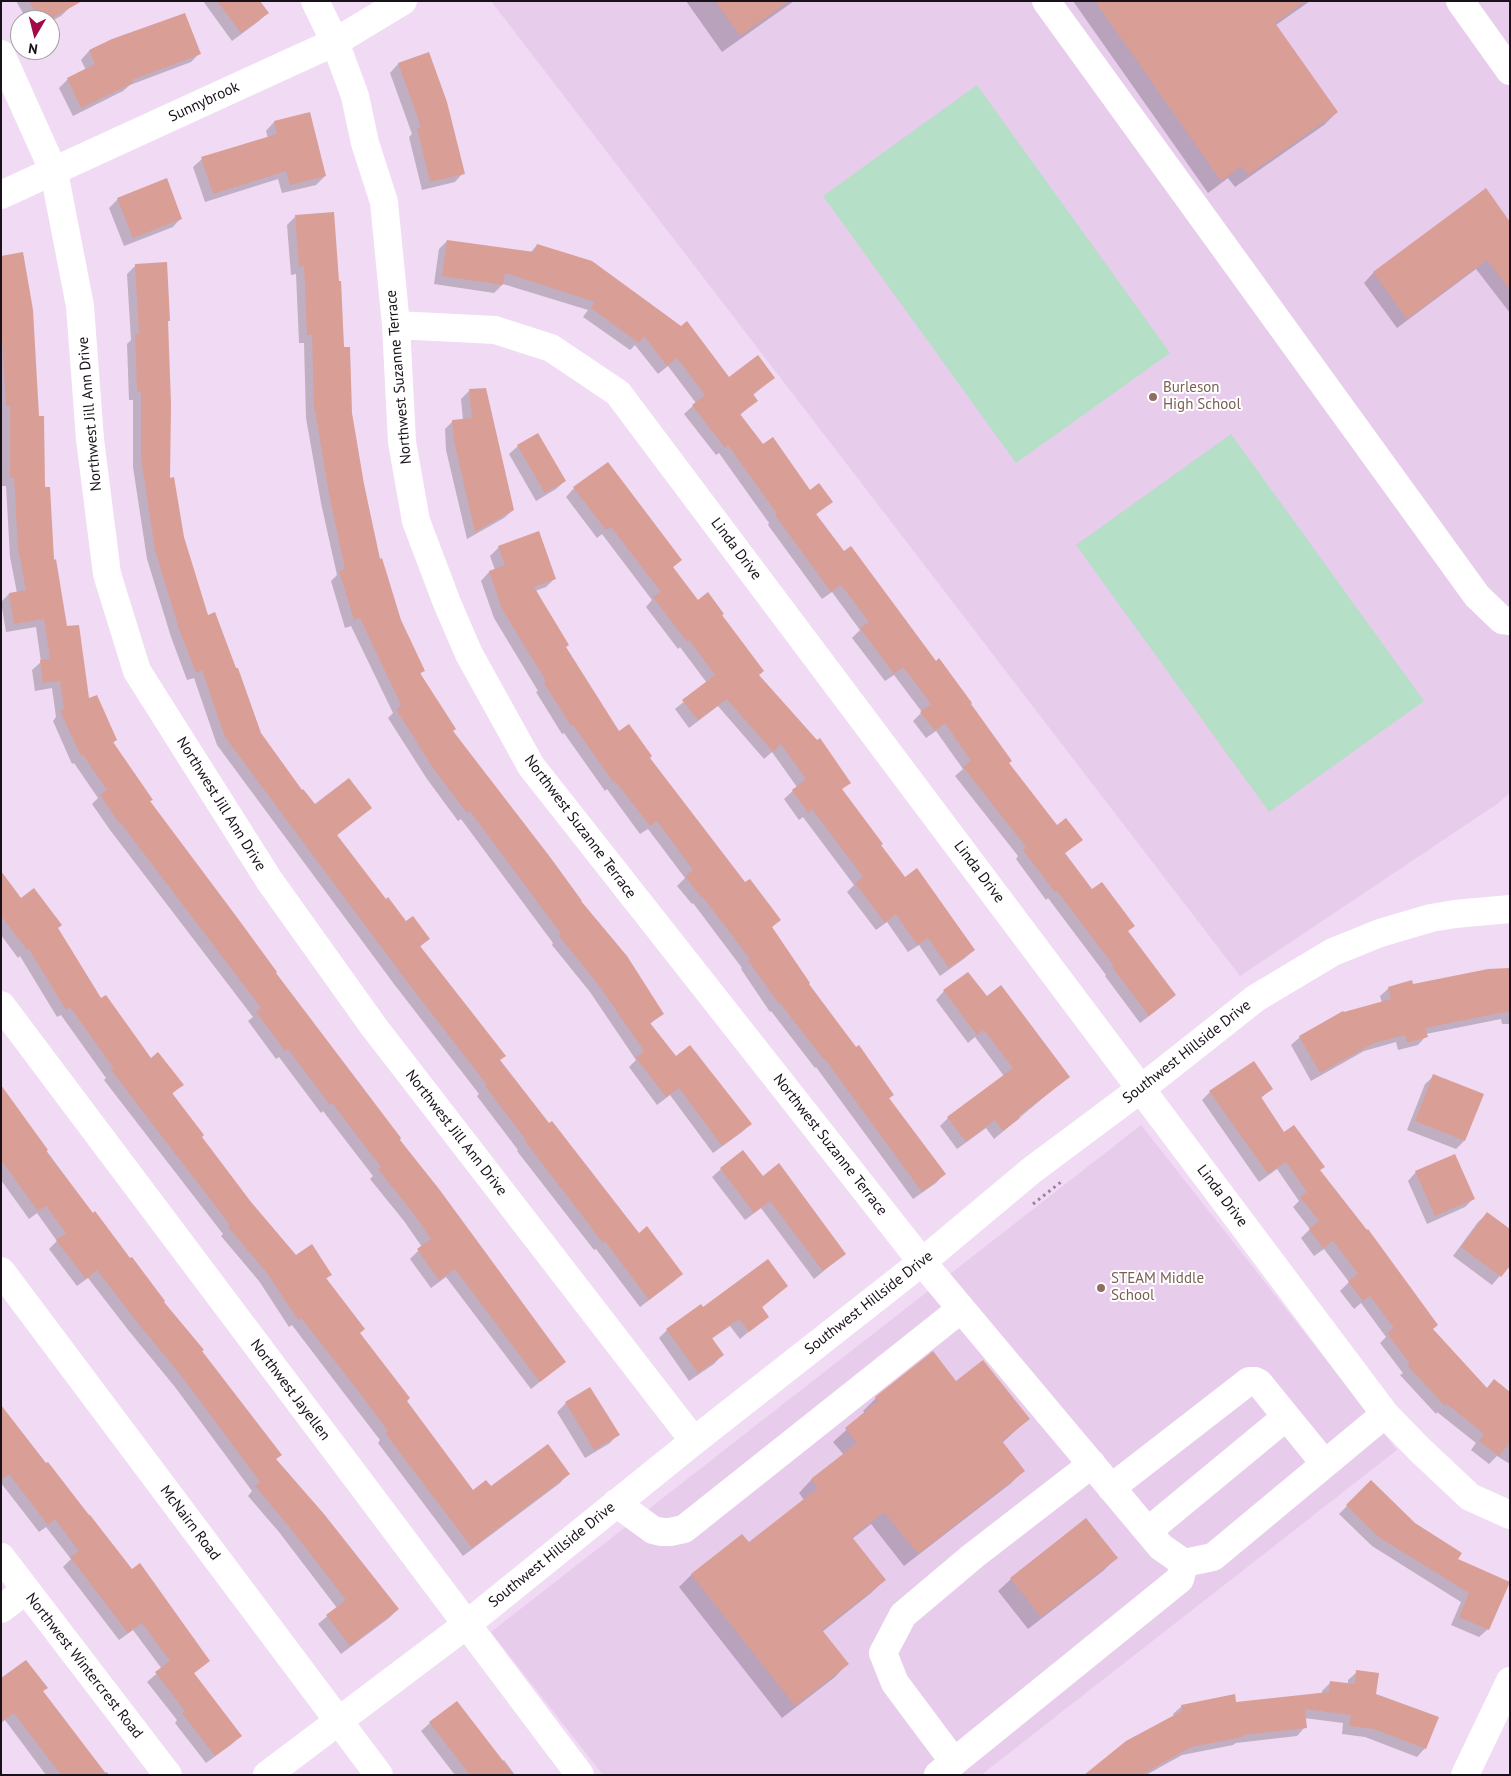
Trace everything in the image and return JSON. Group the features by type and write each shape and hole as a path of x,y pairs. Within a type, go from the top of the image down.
{"street":[{"name":"Northwest Suzanne Terrace","path":"315,1 335,42 355,96 365,143 384,202 396,325 402,442 416,521 446,603 469,654 531,766 922,1262 1161,1547 1184,1563"},
{"name":"Sunnybrook","path":"1,195 335,42 403,1"},
{"path":"1046,1 1477,596 1502,620 1510,621"},
{"path":"1460,1 1510,71"},
{"name":"Northwest Jill Ann Drive","path":"1,54 54,172 80,306 90,438 107,574 137,671 269,880 369,1019 694,1441"},
{"name":"Linda Drive","path":"396,325 495,330 551,348 618,393 1142,1088 1385,1414 1470,1497 1510,1514"},
{"name":"Southwest Hillside Drive","path":"267,1775 466,1625 616,1503 922,1262 1032,1170 1142,1088 1256,998 1333,952 1380,933 1430,918 1510,909"},
{"name":"Northwest Jayellen","path":"1,1006 580,1775"},
{"name":"McNairn Road","path":"1,1272 379,1775"},
{"path":"616,1503 653,1530 670,1532 684,1528 961,1309"},
{"path":"1112,1488 1249,1381 1259,1383 1325,1464"},
{"path":"1092,1464 973,1556 903,1615 883,1653 895,1683 946,1768 1180,1579 1184,1563 1213,1556 1385,1414"},
{"path":"1148,1531 1286,1417"},
{"name":"Northwest Wintercrest Road","path":"1,1558 168,1775"},
{"path":"1,1609 26,1590"},
{"path":"1465,1775 1510,1680"}],"shaded area":[{"name":"Burleson High School","path":"491,1 1510,1 1510,793 1497,804 1240,976"},
{"name":"STEAM Middle School","path":"1141,1125 1397,1450 981,1775 603,1775 491,1632"}],"green space":[{"path":"977,85 1170,353 1016,463 823,196"},
{"path":"1231,434 1424,701 1269,812 1076,545"}],"building":[{"path":"29,1 82,1 60,14 60,10 34,10"},
{"path":"217,1 260,1 269,13 241,33"},
{"path":"715,1 789,1 740,36"},
{"path":"1095,1 1306,1 1275,23 1338,112 1248,175 1242,166 1221,181"},
{"path":"185,13 201,54 132,80 133,83 81,108 67,78 95,64 89,50 112,39"},
{"path":"429,52 447,102 465,174 430,182 417,128 421,127 398,63"},
{"path":"310,112 326,176 290,185 286,171 213,194 201,157 277,134 274,121"},
{"path":"167,178 182,219 133,238 117,198"},
{"path":"1486,188 1510,222 1510,290 1487,260 1407,319 1373,272"},
{"path":"334,212 339,281 341,281 344,347 350,347 352,413 364,484 380,559 382,558 401,620 425,671 420,673 456,729 453,731 550,857 581,901 627,956 664,1014 650,1023 676,1056 690,1045 752,1124 722,1146 679,1088 666,1097 636,1058 644,1051 598,984 559,936 561,934 470,811 467,813 435,771 396,709 401,705 360,618 354,620 339,571 345,569 314,410 312,335 307,335 304,266 299,267 295,215"},
{"path":"447,240 534,252 537,244 592,261 681,326 687,321 729,377 758,355 775,378 753,394 758,401 740,414 763,444 773,437 810,490 819,483 833,502 816,514 844,551 851,546 936,661 939,658 1012,761 1009,763 1057,825 1066,818 1083,840 1065,853 1092,889 1102,882 1135,926 1128,931 1176,995 1149,1016 1112,967 1114,966 1023,850 1026,847 963,767 971,761 945,723 935,731 920,712 931,704 903,667 894,674 860,628 869,622 841,585 831,592 775,515 777,514 728,445 725,448 692,405 705,395 677,358 667,366 644,336 639,343 591,308 595,302 505,273 503,285 442,276"},
{"path":"23,252 33,310 39,416 44,416 45,487 50,487 54,560 56,559 67,626 79,625 89,698 97,695 117,740 113,742 153,800 150,801 566,1362 540,1382 455,1269 439,1280 417,1249 431,1239 378,1169 381,1167 332,1103 330,1105 288,1049 285,1051 256,1012 261,1008 119,823 100,795 107,790 83,755 81,756 60,711 64,709 60,681 43,683 40,660 50,659 44,619 14,624 9,593 26,590 18,548 14,478 10,478 10,406 6,406 1,317 1,256"},
{"path":"167,262 170,321 168,321 171,404 170,478 174,477 184,537 208,615 215,612 236,668 238,668 261,733 302,790 315,804 349,778 372,808 337,835 386,899 388,897 406,921 413,916 430,939 420,946 506,1056 500,1060 549,1123 552,1121 639,1233 647,1226 683,1274 649,1300 605,1241 603,1243 525,1141 485,1086 487,1085 402,975 225,737 202,670 196,673 179,629 155,550 141,458 141,392 137,392 135,334 139,334 135,264"},
{"path":"486,388 514,510 475,532 454,441 452,420 472,418 469,389"},
{"path":"538,433 566,481 545,493 517,445"},
{"path":"608,462 682,560 673,567 698,600 708,592 724,614 722,615 764,671 759,675 817,740 820,738 851,783 842,789 905,877 917,868 975,950 949,968 928,938 917,945 896,914 885,923 855,883 863,877 812,809 808,813 792,790 806,779 781,744 773,752 727,699 698,720 682,700 715,675 653,597 661,592 611,527 606,530 573,487"},
{"path":"539,531 556,579 534,587 569,645 566,647 619,731 629,724 652,756 650,758 745,882 750,879 781,920 772,927 809,984 856,1047 859,1045 894,1095 889,1098 946,1174 922,1192 825,1059 779,1004 748,960 750,959 685,876 693,870 657,821 650,826 616,782 614,783 573,725 571,726 544,683 546,681 502,609 489,571 505,565 498,546"},
{"path":"1,871 21,898 34,888 62,925 58,928 101,998 106,995 151,1058 158,1052 184,1085 172,1093 204,1135 202,1137 251,1202 296,1255 312,1244 332,1275 326,1278 365,1329 360,1333 410,1398 407,1401 473,1490 486,1480 491,1486 548,1444 570,1474 472,1548 385,1433 388,1431 349,1379 301,1318 298,1320 267,1273 228,1227 230,1225 111,1070 114,1069 70,1007 66,1010 29,949 27,950 1,916"},
{"path":"1510,968 1510,1011 1425,1028 1428,1037 1407,1043 1405,1035 1374,1043 1320,1073 1299,1036 1343,1011 1391,999 1388,987 1412,980 1413,984 1488,969"},
{"path":"968,972 987,996 1001,985 1070,1077 1019,1116 1020,1118 1003,1131 995,1120 966,1142 947,1117 1013,1068 984,1030 977,1035 943,990"},
{"path":"1254,1061 1273,1089 1261,1097 1284,1132 1294,1125 1325,1167 1320,1170 1368,1229 1438,1325 1433,1329 1487,1388 1494,1379 1510,1392 1510,1442 1499,1456 1479,1441 1484,1434 1447,1404 1445,1406 1408,1366 1410,1364 1387,1333 1394,1328 1370,1296 1363,1301 1348,1281 1358,1274 1333,1241 1323,1248 1309,1229 1319,1221 1300,1197 1307,1192 1286,1162 1268,1174 1209,1091"},
{"path":"1433,1074 1484,1094 1465,1141 1415,1121"},
{"path":"1,1085 48,1150 46,1151 93,1213 95,1211 130,1258 132,1257 164,1302 204,1350 202,1351 282,1455 276,1459 324,1514 399,1609 350,1646 326,1615 346,1600 255,1486 260,1482 183,1378 97,1270 86,1279 56,1240 66,1233 46,1206 38,1211 1,1160"},
{"path":"743,1150 763,1176 779,1163 846,1254 823,1271 770,1201 754,1213 720,1168"},
{"path":"1455,1154 1475,1199 1435,1216 1415,1171"},
{"path":"1487,1212 1510,1229 1510,1266 1501,1277 1461,1247"},
{"path":"768,1259 788,1286 762,1307 769,1317 749,1332 739,1319 712,1338 724,1355 698,1373 666,1329 701,1304 703,1307"},
{"path":"933,1351 956,1381 983,1360 1030,1419 1002,1441 1025,1471 918,1554 884,1512 852,1537 886,1580 822,1630 849,1664 795,1706 691,1574 742,1534 749,1542 818,1488 811,1479 857,1443 845,1428 878,1401 875,1397"},
{"path":"590,1387 620,1435 594,1450 565,1402"},
{"path":"1,1405 132,1569 140,1563 210,1661 194,1673 242,1736 215,1756 182,1713 185,1711 155,1672 170,1661 142,1623 128,1633 70,1557 79,1551 55,1519 48,1525 9,1474 1,1480"},
{"path":"1371,1480 1415,1523 1462,1553 1458,1559 1510,1582 1489,1630 1459,1617 1469,1593 1380,1538 1346,1505"},
{"path":"1086,1518 1118,1558 1041,1617 1010,1578"},
{"path":"26,1660 48,1688 43,1691 107,1775 61,1775 14,1713 1,1722 1,1678"},
{"path":"1356,1670 1379,1673 1376,1694 1439,1717 1426,1749 1374,1729 1349,1726 1351,1715 1305,1709 1307,1728 1243,1735 1243,1737 1191,1747 1141,1775 1084,1775 1126,1741 1182,1711 1181,1705 1235,1694 1236,1702 1329,1692 1330,1681 1355,1684"},
{"path":"457,1701 514,1775 470,1775 429,1722"}],"place":[{"name":"Burleson High School","path":"1153,397"},
{"name":"STEAM Middle School","path":"1101,1288"}]}
